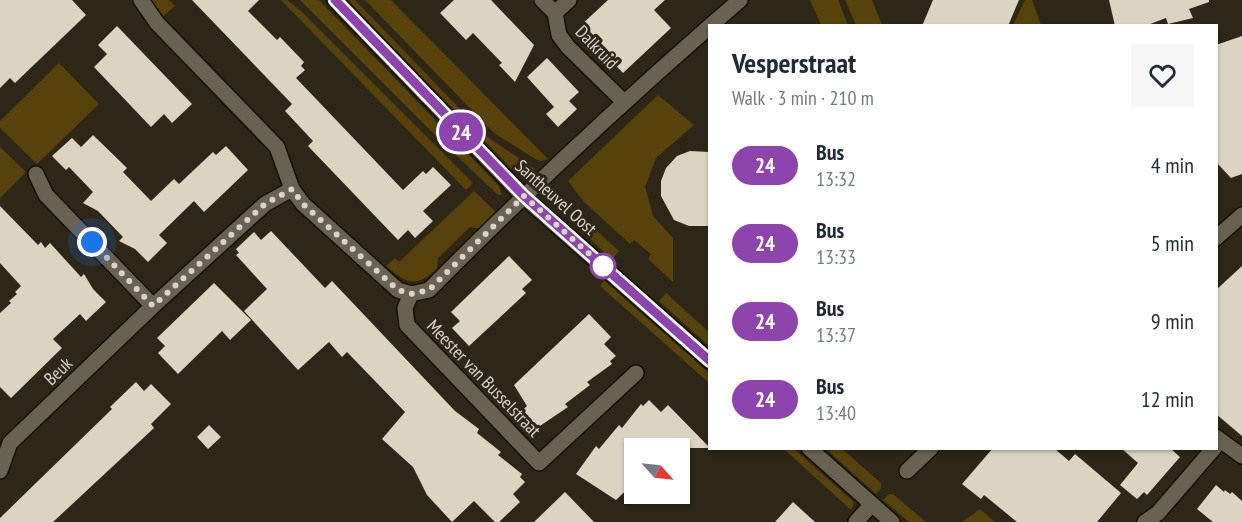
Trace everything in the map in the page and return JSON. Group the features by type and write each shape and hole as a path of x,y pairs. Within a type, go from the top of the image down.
{"street":[{"path":"141,0 157,22 277,147 292,189 303,204 398,290 411,294"},
{"name":"Santheuvel Oost","path":"335,0 524,196 708,358"},
{"name":"Dalkruid","path":"542,0 555,13 559,35 568,47 624,102"},
{"name":"Dalkruid","path":"555,13 569,0"},
{"name":"Meester van Busselstraat","path":"712,24 740,0"},
{"name":"Meester van Busselstraat","path":"636,373 539,463 407,325 405,308 411,294 429,290 624,102 708,28"},
{"path":"36,174 46,195 153,306"},
{"name":"Beuk","path":"0,471 5,438 265,204 292,189"},
{"path":"1219,231 1242,215"},
{"path":"1218,444 1242,456"},
{"path":"811,450 892,522"},
{"path":"907,471 929,450"},
{"path":"1145,522 1158,513 1211,450"},
{"path":"856,522 872,504"}],"shaded area":[{"path":"150,0 169,0 175,6 162,17"},
{"path":"281,0 287,0 301,11 473,183 466,190"},
{"path":"300,0 319,0 499,186 502,195 498,195 439,139"},
{"path":"347,0 355,0 486,136 535,169 534,172 520,174 514,171"},
{"path":"365,0 391,0 548,159 537,160 494,133"},
{"path":"810,0 838,0 848,24 821,24"},
{"path":"845,0 872,0 882,24 856,24"},
{"path":"1025,0 1032,0 1041,24 1013,24"},
{"path":"59,63 99,104 37,164 0,128 0,121"},
{"path":"658,95 694,125 656,158 645,187 653,216 673,238 673,282 648,259 651,254 634,240 630,244 584,202 568,181"},
{"path":"0,147 26,172 0,198"},
{"path":"474,191 496,212 480,229 470,227 438,258 437,269 430,275 417,281 406,280 386,266 395,258 399,262"},
{"path":"575,211 619,251 612,259 568,219"},
{"path":"604,280 708,372 708,382 600,286"},
{"path":"666,293 708,331 708,345 659,301"},
{"path":"785,450 795,450 854,502 851,510"},
{"path":"827,450 843,450 881,483 881,488 876,494"},
{"path":"889,494 893,494 926,522 909,522 883,500"},
{"path":"980,509 995,522 962,522"}],"building":[{"path":"0,0 72,0 86,15 15,83 10,78 0,88"},
{"path":"192,0 259,0 248,11 277,40 280,37 304,62 301,66 305,70 296,78 403,190 423,171 426,174 433,167 451,185 423,211 433,221 415,238 408,230 398,240 308,146 313,141 285,111 292,104"},
{"path":"454,0 491,0 534,45 515,82 499,65 502,63 473,33 466,40 440,13"},
{"path":"608,0 665,0 654,10 671,28 623,73 579,27"},
{"path":"933,0 1019,0 1009,24 923,24"},
{"path":"1109,0 1209,0 1209,2 1189,9 1193,18 1168,24 1166,18 1150,24 1115,24"},
{"path":"117,26 192,104 172,123 164,114 151,127 94,67 107,54 98,45"},
{"path":"1242,36 1242,174 1231,178 1218,164 1218,44"},
{"path":"547,58 579,92 569,101 577,109 558,127 546,114 554,107 527,77"},
{"path":"93,135 127,168 123,172 151,201 174,179 179,184 213,152 216,155 226,146 248,170 204,212 194,201 159,235 167,243 148,262 135,249 119,241 123,237 98,211 83,203 93,192 69,167 66,170 52,156 72,138 81,147"},
{"path":"690,151 708,152 708,226 689,226 674,220 661,196 661,181 666,168 677,156"},
{"path":"0,206 38,245 41,242 45,248 50,243 81,277 84,274 93,289 106,302 86,321 80,314 53,339 62,348 11,398 0,387 0,313 11,303 9,301 17,294 15,292 21,286 0,263"},
{"path":"271,231 325,288 332,281 455,411 479,429 477,433 501,452 498,455 522,474 520,477 525,482 513,494 520,502 499,522 495,522 474,501 452,522 427,495 413,467 382,439 405,412 347,352 342,357 329,342 298,370 244,311 267,289 236,255 239,253 236,249 254,232 261,240"},
{"path":"509,256 532,280 522,289 526,293 469,346 452,328 460,321 451,312"},
{"path":"1242,266 1242,436 1218,416 1218,288"},
{"path":"214,283 251,320 230,340 222,331 178,374 158,353 165,346 157,338"},
{"path":"589,314 611,337 604,344 616,356 610,361 612,364 587,382 590,385 565,404 568,407 531,432 516,416 527,406 514,385"},
{"path":"136,382 144,391 151,384 171,404 151,424 154,428 53,522 0,522 0,518 112,409 110,407"},
{"path":"649,400 661,412 668,405 708,448 690,448 690,438 624,438 624,492 616,500 576,474 596,446 599,449 619,425 622,428 641,404 643,406"},
{"path":"209,425 221,437 208,449 197,437"},
{"path":"991,450 1056,450 1069,461 1075,454 1121,493 1097,522 1017,522 984,495 981,499 962,484"},
{"path":"1123,450 1172,450 1180,457 1147,495 1144,492 1137,499 1120,485 1138,463"},
{"path":"1216,485 1224,492 1225,490 1230,494 1232,492 1242,501 1242,522 1213,522 1197,509"},
{"path":"565,492 594,522 534,522"},
{"path":"793,502 815,522 775,522"}],"bus line":[{"name":"24","path":"335,0 524,196 708,359"}],"route":[{"path":"92,242 153,306 265,204 292,189 303,204 398,290 411,294 429,290 524,196 603,266"}]}
